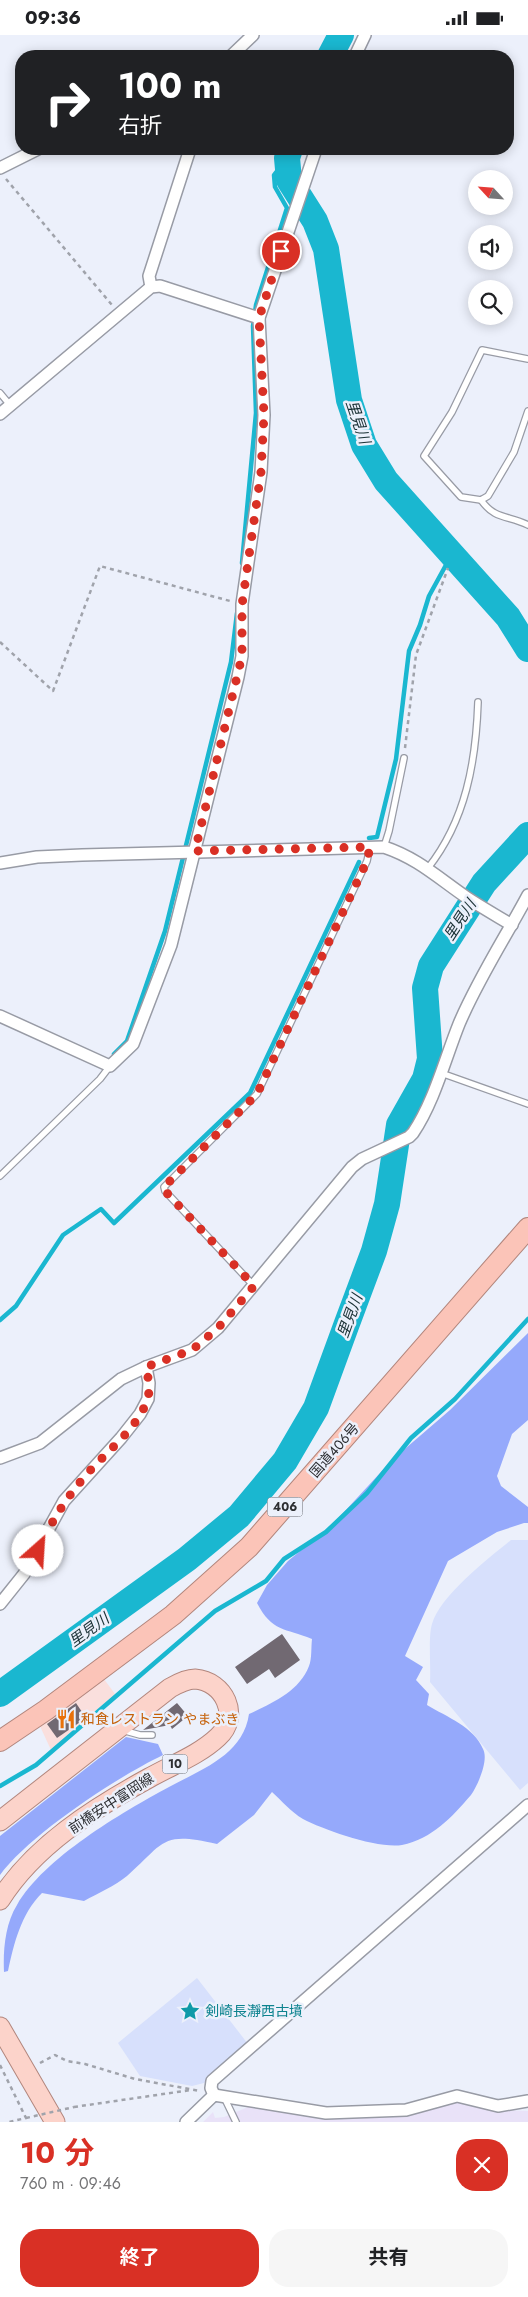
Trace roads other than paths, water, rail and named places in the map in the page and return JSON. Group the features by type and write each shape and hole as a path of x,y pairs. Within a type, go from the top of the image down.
{"highway":[{"name":"国道406号","path":"0,1741 46,1710 173,1615 249,1547 528,1228"}],"main road":[{"name":"前橋安中富岡線","path":"0,1821 170,1688 192,1679 202,1680 219,1689 229,1705 228,1720 220,1735 206,1746 82,1819 43,1849 13,1879 0,1900"},
{"path":"0,2027 55,2122"}],"street":[{"path":"237,50 253,35"},
{"path":"358,50 365,35"},
{"path":"0,168 26,155"},
{"path":"150,287 150,276 188,155"},
{"path":"0,1016 110,1066 133,1044 171,945 242,656 242,605 261,472 264,415 259,318 314,155"},
{"path":"0,414 150,287 160,286 259,318"},
{"path":"0,863 37,857 384,847 411,857 466,897 512,925"},
{"path":"0,1459 40,1443 121,1379 146,1367 192,1350 218,1328 352,1167 382,1148 408,1137 417,1127 441,1073 460,1023 481,978 528,895"},
{"path":"0,1605 24,1574 64,1501 121,1438 140,1413 148,1399 149,1383 146,1367"},
{"path":"528,1805 212,2081 211,2087 218,2095 326,2113 406,2110 457,2097 498,2106 528,2101"},
{"path":"186,2122 218,2095"}],"lane":[{"path":"528,359 482,350 452,412 424,456 461,497 481,500 488,496 514,452 528,411"},
{"path":"0,393 10,405"},
{"path":"481,500 488,510 495,515 517,520 528,525"},
{"path":"428,868 435,859 453,825 466,794 477,738 478,702"},
{"path":"384,847 404,758"},
{"path":"254,1286 165,1191 164,1187 257,1094 367,861 370,847"},
{"path":"0,1176 100,1079 110,1066"},
{"path":"441,1073 528,1104"},
{"path":"117,1728 130,1733 152,1735"},
{"path":"218,2095 236,2122"}],"waterway":[{"name":"里見川","path":"333,50 341,35"},
{"name":"里見川","path":"288,155 289,180 315,221 326,249 349,400 364,445 386,481 508,617 528,649"},
{"path":"242,563 256,413 253,326 256,305 287,208 275,187 274,175 287,158"},
{"path":"369,838 377,837 396,759 409,651 429,596 452,554"},
{"path":"114,1054 127,1041 165,931 231,662 237,613"},
{"name":"里見川","path":"0,1694 187,1559 239,1516 285,1461 316,1408 374,1251 387,1204 399,1125 425,1079 430,1059 425,988 431,966 484,883 528,835"},
{"path":"0,1320 16,1306 63,1235 101,1209 114,1223 250,1093 359,862"},
{"path":"0,1786 36,1765 215,1611 266,1581 284,1559 326,1532 367,1493 411,1438 455,1399 528,1319"}],"place":[{"name":"和食レストラン やまぶき","path":"66,1719"},
{"name":"剣崎長瀞西古墳","path":"190,2011"}]}
